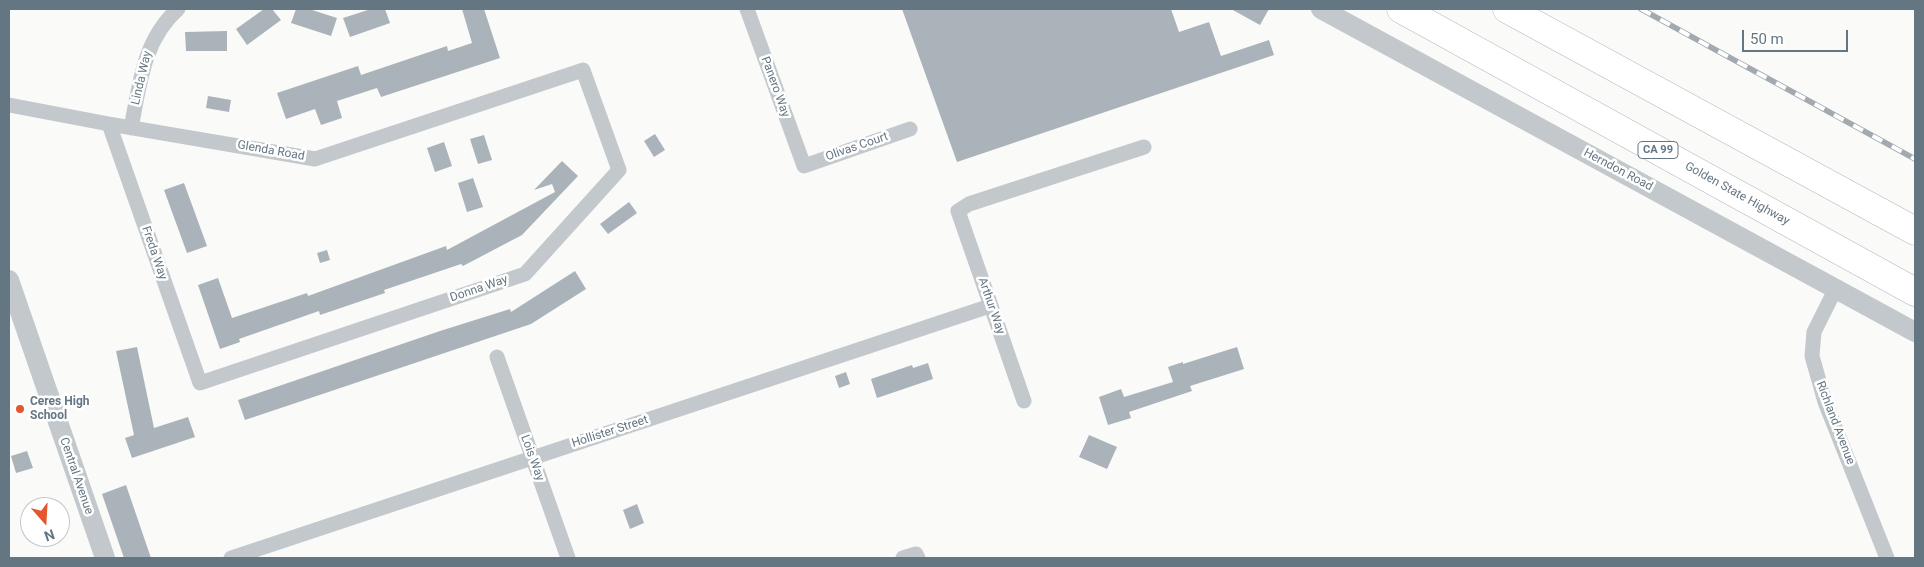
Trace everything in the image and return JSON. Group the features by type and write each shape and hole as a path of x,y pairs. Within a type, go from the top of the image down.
{"highway":[{"name":"Golden State Highway","path":"1401,9 1915,292"},
{"path":"1507,9 1915,231"}],"street":[{"name":"Linda Way","path":"131,128 149,46 162,26 178,9"},
{"name":"Herndon Road","path":"1321,9 1915,332"},
{"name":"Panero Way","path":"751,10 804,166"},
{"name":"Glenda Road","path":"9,104 131,128 315,159 583,70"},
{"name":"Donna Way","path":"200,383 525,274 619,170 583,70"},
{"name":"Freda Way","path":"109,124 200,383"},
{"name":"Olivas Court","path":"804,166 910,129"},
{"name":"Arthur Way","path":"1024,401 958,211 969,204 1144,147"},
{"name":"Central Avenue","path":"9,280 105,558"},
{"name":"Richland Avenue","path":"1836,288 1814,332 1812,356 1825,402 1887,558"},
{"name":"Hollister Street","path":"231,558 990,306"},
{"name":"Lois Way","path":"497,357 568,558"}],"building":[{"path":"264,9 272,9 281,20 247,45 236,29"},
{"path":"296,9 309,9 337,18 331,36 291,23"},
{"path":"371,9 385,9 390,23 350,37 343,18"},
{"path":"462,9 484,9 500,58 381,97 377,88 337,101 342,118 321,125 315,109 286,119 277,93 358,66 361,75 447,46 448,51 472,43"},
{"path":"902,9 1171,9 1179,32 1209,22 1221,56 1269,40 1274,55 957,162"},
{"path":"1231,9 1269,9 1260,25"},
{"path":"227,31 227,51 186,51 185,32"},
{"path":"208,96 231,100 229,112 206,108"},
{"path":"655,134 665,150 654,157 644,141"},
{"path":"484,135 492,160 478,164 470,139"},
{"path":"444,142 452,166 435,172 427,148"},
{"path":"562,161 578,176 522,235 463,266 461,264 384,290 385,293 320,315 319,311 239,339 240,342 220,349 198,285 218,278 232,318 307,293 308,296 446,246 447,250 555,192 552,184 534,190"},
{"path":"473,178 483,207 467,212 458,183"},
{"path":"184,183 207,246 187,253 164,190"},
{"path":"629,202 637,213 608,234 600,224"},
{"path":"327,250 330,260 320,263 317,253"},
{"path":"575,271 586,289 531,324 245,420 238,400 440,331 510,309 511,312"},
{"path":"137,347 154,428 188,417 195,437 132,458 125,438 134,435 116,351"},
{"path":"1237,347 1244,369 1190,386 1192,391 1129,412 1131,418 1108,425 1099,397 1121,389 1124,397 1173,382 1168,367"},
{"path":"928,363 933,379 877,398 871,379 912,365 913,368"},
{"path":"846,372 850,384 839,388 835,376"},
{"path":"1089,435 1117,447 1107,469 1079,457"},
{"path":"27,451 33,468 16,473 11,456"},
{"path":"126,485 151,558 124,558 102,494"},
{"path":"637,504 644,523 630,529 623,510"}],"railway":[{"path":"1641,9 1915,159"}],"place":[{"name":"Ceres High School","path":"20,409"}]}
